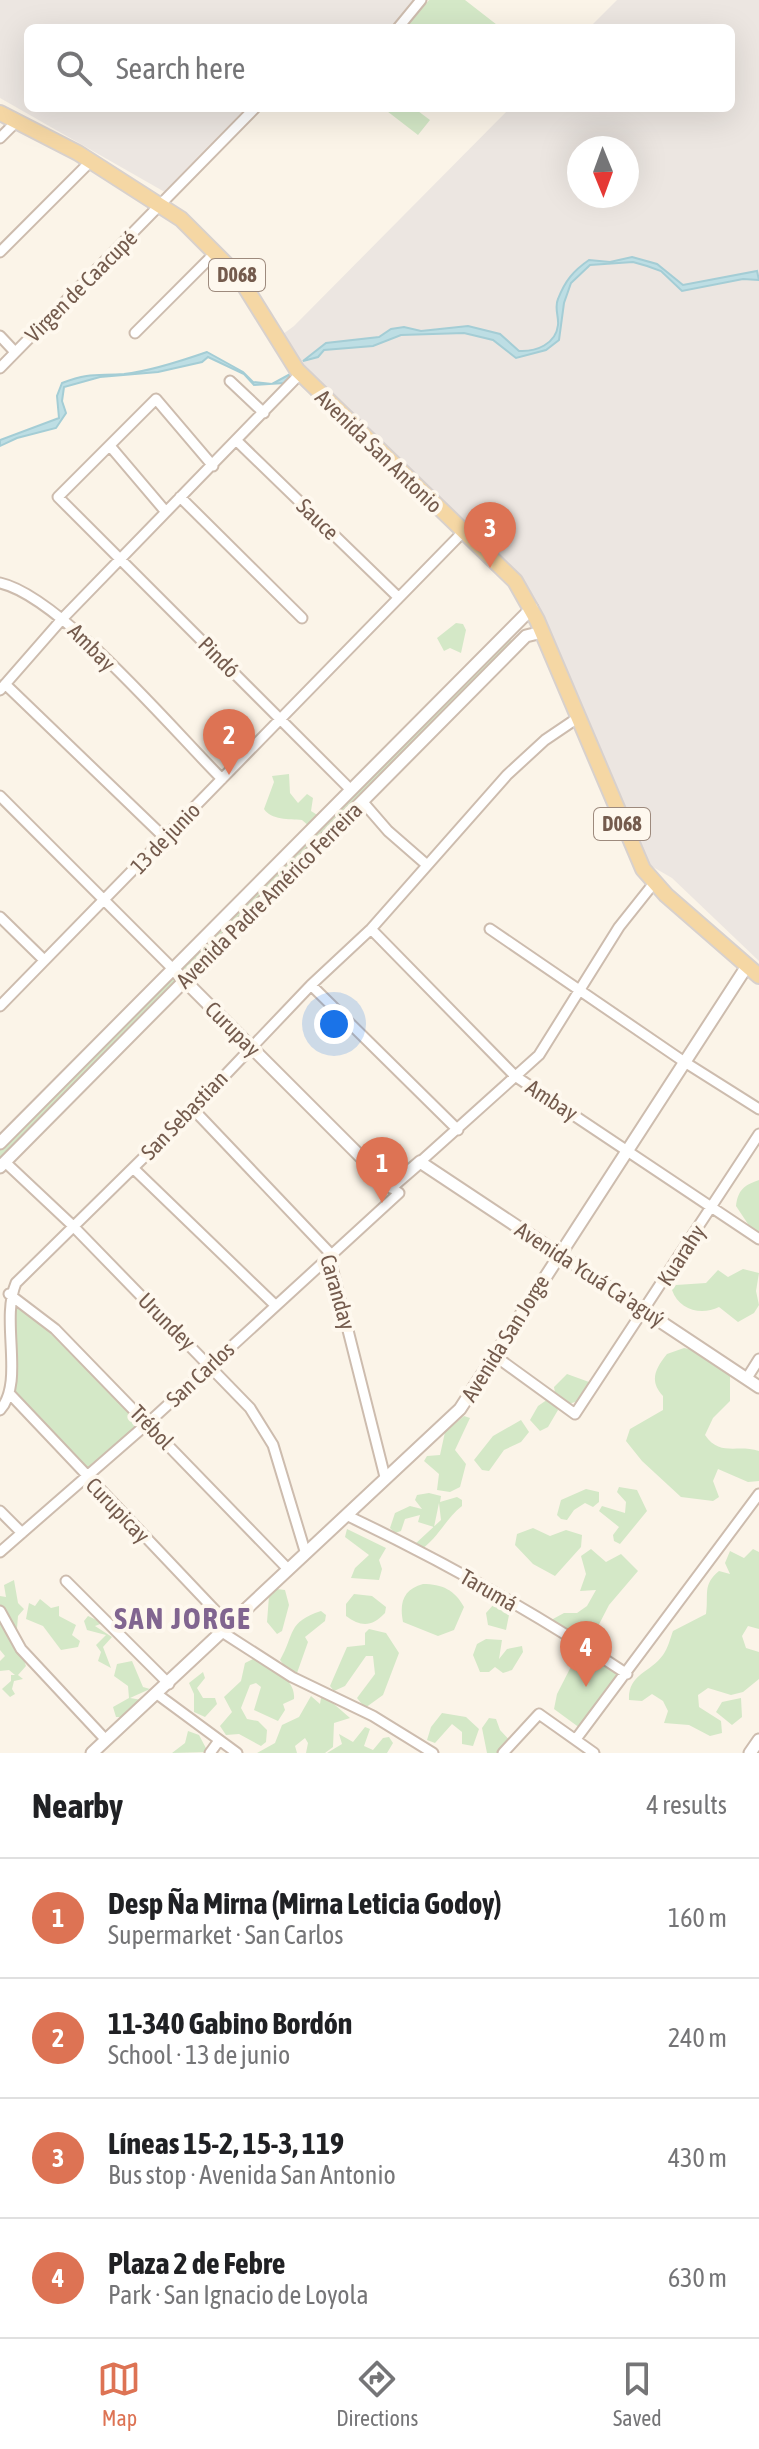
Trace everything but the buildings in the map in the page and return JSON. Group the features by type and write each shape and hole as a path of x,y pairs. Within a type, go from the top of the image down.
{"main road":[{"name":"Avenida San Antonio","path":"0,113 91,161 163,206 216,252 245,286 296,369 515,581 532,608 634,853 654,883 759,976"}],"street":[{"path":"401,24 421,0"},
{"name":"Virgen de Caacupé","path":"0,368 163,206 251,112"},
{"path":"0,138 17,121"},
{"path":"0,252 91,161"},
{"path":"135,333 216,252"},
{"path":"0,336 15,352"},
{"path":"164,837 2,687 63,618 264,413 296,369"},
{"path":"230,381 264,413"},
{"path":"166,512 110,446 156,399 213,466"},
{"name":"Sauce","path":"237,441 398,597"},
{"name":"Pindó","path":"110,446 58,497 351,790"},
{"path":"180,497 302,618"},
{"name":"13 de junio","path":"0,1006 463,532"},
{"name":"Ambay","path":"0,583 22,589 63,618 222,779"},
{"name":"Avenida Padre Américo Ferreira","path":"0,1143 532,608"},
{"path":"518,624 526,636 542,632"},
{"name":"Avenida Padre Américo Ferreira","path":"2,1164 526,636"},
{"name":"San Sebastian","path":"9,1294 72,1225 193,1109 249,1047 371,929 507,775 545,740 579,717"},
{"name":"Curupay","path":"0,796 395,1190"},
{"path":"362,801 388,831 427,865"},
{"name":"San Carlos","path":"0,1552 148,1423 330,1254 420,1162 539,1055 619,927 654,883"},
{"path":"0,917 44,960"},
{"name":"Ambay","path":"371,929 515,1076 759,1239"},
{"path":"490,929 759,1109"},
{"name":"Avenida San Jorge","path":"92,1753 460,1409 747,966"},
{"path":"311,985 458,1130"},
{"name":"Caranday","path":"193,1109 324,1243 330,1254 385,1477"},
{"name":"Kuarahy","path":"495,1356 575,1414 759,1134"},
{"name":"Avenida Ycuá Ca'aguý","path":"420,1162 646,1309 759,1387"},
{"name":"Urundey","path":"2,1164 72,1225 250,1408 268,1435 305,1551"},
{"path":"133,1168 275,1305"},
{"path":"0,1410 9,1393 5,1322 9,1294"},
{"name":"Trébol","path":"9,1294 55,1329 287,1568"},
{"path":"747,1378 759,1359"},
{"name":"Curupicay","path":"9,1393 226,1628 292,1677 366,1712 433,1753"},
{"path":"576,1739 759,1494"},
{"path":"0,1511 22,1533"},
{"name":"Tarumá","path":"346,1515 454,1570 565,1633 627,1674"},
{"path":"66,1581 169,1684"},
{"path":"0,1611 21,1649 106,1740"},
{"path":"157,1694 218,1742 237,1753"},
{"path":"503,1753 536,1715 594,1753"},
{"path":"750,1753 759,1740"},
{"path":"210,1753 218,1742"}],"shaded area":[{"path":"0,0 418,0 397,24 24,24 24,112 0,98"},
{"path":"617,0 759,0 759,961 672,878 646,863 527,594 275,340 294,326 506,112 735,112 735,24 593,24"},
{"path":"25,112 248,112 170,195"}],"green space":[{"path":"429,0 465,0 496,24 409,24"},
{"path":"388,112 419,112 430,120 418,135"},
{"path":"456,623 463,624 466,630 461,653 450,648 444,651 437,638"},
{"path":"505,638 518,643 520,652 193,978 181,973 179,965 310,827 302,820 276,817 264,809 274,782 272,776 289,774 290,793 298,803 307,794 313,798 311,811 322,818"},
{"path":"171,974 181,976 0,1170 0,1146"},
{"path":"759,1180 759,1232 750,1227 736,1206 743,1189"},
{"path":"743,1269 759,1273 756,1291 759,1305 754,1313 738,1322 719,1307 698,1311 685,1307 672,1290 676,1285 706,1283 718,1270 728,1277"},
{"path":"13,1303 37,1320 140,1423 85,1470 14,1391 10,1322"},
{"path":"684,1348 703,1352 730,1376 730,1401 713,1418 705,1435 723,1448 759,1451 759,1481 748,1482 718,1469 713,1481 719,1497 713,1501 681,1497 642,1461 626,1441 630,1429 663,1410 663,1396 655,1380 657,1370 667,1354"},
{"path":"567,1374 589,1382 581,1400 569,1404 555,1393 554,1387"},
{"path":"551,1397 558,1410 548,1427 540,1431 530,1420 538,1406"},
{"path":"464,1416 470,1418 455,1450 466,1464 460,1487 450,1492 437,1490 439,1474 424,1461 427,1456 440,1455 445,1432"},
{"path":"521,1420 529,1432 521,1442 504,1450 489,1471 482,1470 474,1460 493,1436"},
{"path":"619,1487 637,1490 647,1511 620,1544 614,1541 613,1535 619,1527 599,1511 602,1506 625,1513 626,1502 617,1492"},
{"path":"586,1489 599,1492 599,1502 593,1507 585,1503 574,1510 567,1520 561,1519 557,1515 561,1500"},
{"path":"429,1493 441,1496 440,1502 457,1497 462,1500 462,1506 419,1551 414,1545 434,1527 418,1522 420,1515 405,1519 401,1531 395,1533 390,1528 395,1513 410,1506 422,1509 415,1500 417,1495","holes":["439,1503 441,1520 434,1526"]},
{"path":"533,1528 550,1536 566,1530 582,1535 581,1547 555,1576 533,1564 515,1545 517,1534"},
{"path":"347,1529 386,1548 379,1560 382,1569 379,1580 351,1578 355,1568 369,1555 345,1537"},
{"path":"591,1549 606,1562 621,1554 638,1571 609,1605 594,1634 579,1638 553,1625 553,1619 564,1613 577,1613 587,1606 596,1590 580,1591 586,1574 581,1556"},
{"path":"753,1549 759,1552 759,1629 748,1626 742,1636 746,1648 759,1652 759,1679 743,1692 731,1695 708,1688 698,1695 699,1707 721,1721 722,1733 710,1736 689,1725 664,1723 668,1711 663,1701 652,1694 642,1701 629,1700 632,1685 663,1655 673,1631 706,1614 710,1581 719,1571 730,1574 725,1563 730,1551 744,1558"},
{"path":"14,1580 18,1603 24,1609 18,1616 17,1628 6,1632 21,1651 26,1666 18,1675 23,1679 14,1681 12,1689 15,1694 10,1697 2,1689 11,1681 11,1675 15,1675 9,1670 0,1671 0,1661 5,1656 0,1650 0,1596 6,1597 4,1585"},
{"path":"423,1584 447,1589 460,1601 464,1607 454,1630 438,1636 403,1622 404,1597 411,1589"},
{"path":"277,1589 285,1590 289,1605 282,1631 277,1634 267,1622 269,1596"},
{"path":"354,1594 372,1596 386,1607 385,1613 371,1623 351,1620 346,1616 346,1604"},
{"path":"40,1599 51,1608 59,1606 59,1616 76,1625 72,1635 80,1641 78,1647 61,1650 43,1626 26,1619 29,1603 35,1606"},
{"path":"494,1604 509,1615 506,1630 488,1625 486,1613"},
{"path":"321,1611 326,1615 325,1621 305,1637 308,1642 297,1673 291,1674 280,1660 293,1630 302,1620"},
{"path":"88,1616 103,1623 95,1626 112,1637 103,1647 111,1668 98,1661 101,1652 96,1645 106,1635 87,1630 84,1621"},
{"path":"369,1629 386,1633 399,1653 383,1695 365,1708 357,1698 375,1674 373,1656 366,1656 345,1686 334,1691 330,1686 347,1647 365,1645 365,1633"},
{"path":"486,1639 502,1640 499,1659 507,1649 522,1646 523,1652 512,1670 503,1673 495,1667 489,1672 480,1672 473,1655 477,1644"},
{"path":"580,1649 621,1671 584,1731 554,1709 557,1694"},
{"path":"255,1658 281,1674 294,1692 294,1699 283,1704 285,1710 278,1721 254,1710 261,1687 256,1683 250,1685 241,1708 247,1719 258,1721 267,1730 266,1742 261,1746 239,1734 226,1735 220,1726 232,1712 224,1697 241,1681 245,1663"},
{"path":"132,1661 143,1687 150,1689 130,1698 142,1700 125,1717 116,1717 113,1707 129,1698 128,1686 114,1676 117,1664"},
{"path":"203,1672 205,1678 197,1688 203,1698 215,1698 217,1704 205,1717 194,1712 194,1694 189,1683"},
{"path":"311,1696 320,1704 321,1698 327,1698 350,1718 334,1723 333,1747 325,1753 306,1753 308,1743 305,1738 295,1746 297,1753 257,1753 275,1743 282,1725 299,1717"},
{"path":"741,1698 742,1717 732,1725 716,1712 722,1702"},
{"path":"442,1713 466,1717 479,1729 473,1746 462,1744 462,1732 452,1724 435,1743 427,1740 431,1727"},
{"path":"489,1718 496,1719 500,1730 513,1744 505,1753 487,1753 482,1728"},
{"path":"365,1727 370,1729 364,1746 373,1750 383,1738 389,1737 393,1743 387,1753 327,1753 342,1744 339,1734 353,1742"},
{"path":"188,1731 199,1735 208,1752 172,1753 185,1743"}],"water":[{"path":"632,257 657,264 683,285 757,271 759,280 743,279 682,291 661,271 633,262 590,265 571,283 564,303 559,340 546,350 516,358 493,340 464,333 401,335 373,346 324,350 318,357 303,361 326,343 379,337 391,329 404,327 421,331 468,326 500,334 519,351 532,350 549,342 556,332 557,302 574,272 589,260 610,262"},
{"path":"207,352 243,372 253,382 271,384 254,385 244,374 208,357 202,362 158,372 100,377 64,387 62,401 66,413 56,428 17,438 0,446 0,440 59,418 57,396 62,383 87,376 146,370"},
{"path":"294,372 284,383 272,384"}],"place":[{"name":"Líneas 15-2, 15-3, 119","path":"490,568"},
{"name":"11-340 Gabino Bordón","path":"229,775"},
{"name":"Desp Ña Mirna (Mirna Leticia Godoy)","path":"382,1203"},
{"name":"Plaza 2 de Febre","path":"586,1687"}],"district":[{"name":"SAN JORGE","path":"183,1619"}]}
